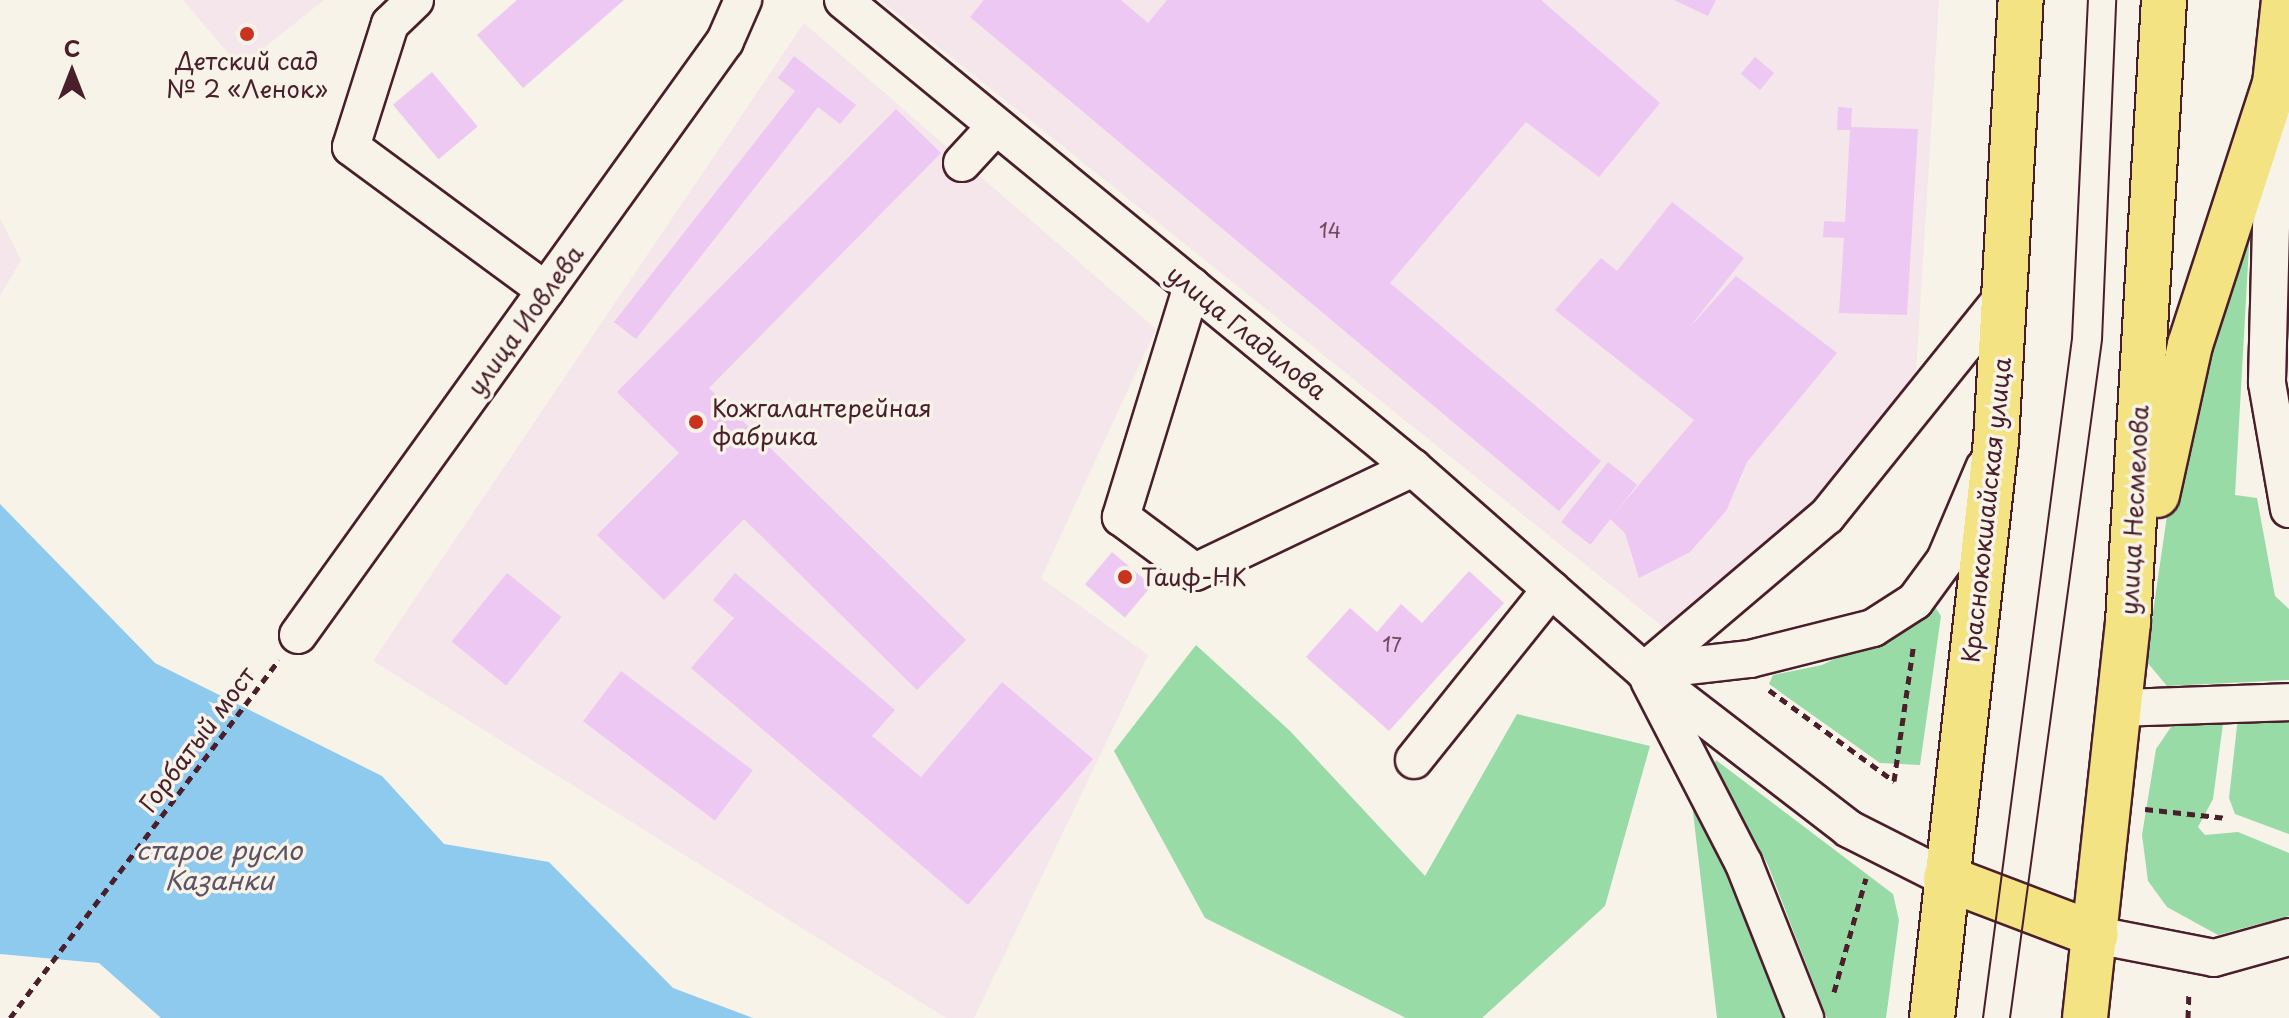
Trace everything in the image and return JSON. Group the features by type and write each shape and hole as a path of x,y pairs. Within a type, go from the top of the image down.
{"main road":[{"name":"Краснококшайская улица","path":"1932,1018 1996,441 2021,0"},
{"name":"улица Несмелова","path":"2085,1018 2128,622 2164,0"},
{"path":"2128,622 2190,345 2275,84 2284,0"},
{"path":"1946,878 2096,935"}],"street":[{"path":"415,0 390,24 351,147 546,291"},
{"name":"улица Иовлева","path":"298,635 725,41 743,0"},
{"name":"улица Гладилова","path":"843,0 1413,468 1644,671 1849,829 1946,878"},
{"path":"2275,84 2267,383 2288,493"},
{"path":"962,163 996,126"},
{"path":"1192,286 1121,517 1195,572 1413,468"},
{"path":"1644,671 1827,516 2004,296"},
{"path":"1644,671 1834,641 1915,601 1945,560 1996,441"},
{"path":"1414,760 1551,589"},
{"path":"1644,671 1817,1013"},
{"path":"2120,708 2289,702"},
{"path":"2096,935 2214,958 2289,937"}],"path":[{"path":"1756,680 1894,781 1916,624"},
{"name":"Горбатый мост","path":"10,1018 298,635"},
{"path":"2144,809 2227,818"},
{"path":"1817,1013 1867,873"},
{"path":"2188,1018 2189,993"}],"shaded area":[{"name":"Детский сад № 2 «Ленок»","path":"183,0 324,0 240,67"},
{"path":"880,0 1939,0 1913,421 1667,630"},
{"path":"804,23 1156,329 1041,578 1148,655 974,1018 946,1018 373,661"},
{"path":"0,218 21,260 0,296"}],"green space":[{"path":"2250,228 2235,495 2257,498 2275,596 2289,609 2289,680 2167,686 2146,661 2176,453"},
{"path":"1931,601 1941,616 1920,765 1880,763 1769,684 1773,675 1822,665 1861,646"},
{"path":"1196,645 1290,731 1425,876 1517,714 1650,746 1605,906 1482,1018 1406,1018 1205,918 1114,751"},
{"path":"2201,714 2224,716 2213,799 2198,827 2205,835 2238,832 2289,853 2289,916 2218,935 2167,907 2148,881 2142,835 2156,749 2171,727"},
{"path":"2238,717 2289,717 2289,834 2235,814 2229,798"},
{"path":"1716,760 1893,894 1899,920 1886,1018 1827,1018 1768,865 1713,767"},
{"path":"1689,778 1792,1018 1717,1018"}],"water":[{"name":"старое русло Казанки","path":"0,504 155,663 382,776 444,844 549,862 673,988 753,1018 161,1018 99,963 0,954"}],"building":[{"path":"517,0 624,0 523,88 477,35"},
{"path":"984,0 1121,0 1148,23 1167,0 1541,0 1660,103 1599,177 1526,122 1390,283 1601,461 1559,511 970,17"},
{"path":"1674,0 1716,0 1708,16"},
{"path":"794,56 856,105 840,124 818,107 636,339 614,322 795,91 778,78"},
{"path":"1755,57 1774,73 1760,90 1741,74"},
{"path":"432,72 478,126 439,159 393,105"},
{"path":"1838,107 1852,108 1851,127 1918,129 1907,315 1839,313 1844,238 1823,237 1824,221 1845,222 1850,130 1837,130"},
{"name":"Кожгалантерейная фабрика","path":"896,109 941,153 709,388 966,640 917,690 744,519 664,600 597,535 679,453 617,392"},
{"path":"1672,202 1744,258 1689,328 1736,276 1837,353 1747,462 1726,511 1690,552 1639,578 1625,533 1610,519 1694,420 1555,310 1601,258 1617,271"},
{"path":"1608,462 1637,485 1590,545 1561,522"},
{"path":"1112,552 1152,585 1125,618 1085,584"},
{"path":"1469,571 1504,603 1389,731 1306,657 1350,608 1377,632 1401,604 1422,623"},
{"path":"507,573 561,617 506,685 452,641"},
{"path":"735,573 895,710 872,736 921,777 1002,682 1093,759 968,905 691,668 734,618 713,600"},
{"path":"621,671 753,770 715,821 583,721"}],"tram line":[{"path":"1983,1018 2072,338 2088,0"},
{"path":"2010,1018 2102,340 2116,0"}],"place":[{"name":"Детский сад № 2 «Ленок»","path":"247,34"},
{"name":"Кожгалантерейная фабрика","path":"696,422"},
{"name":"Таиф-НК","path":"1125,577"}]}
